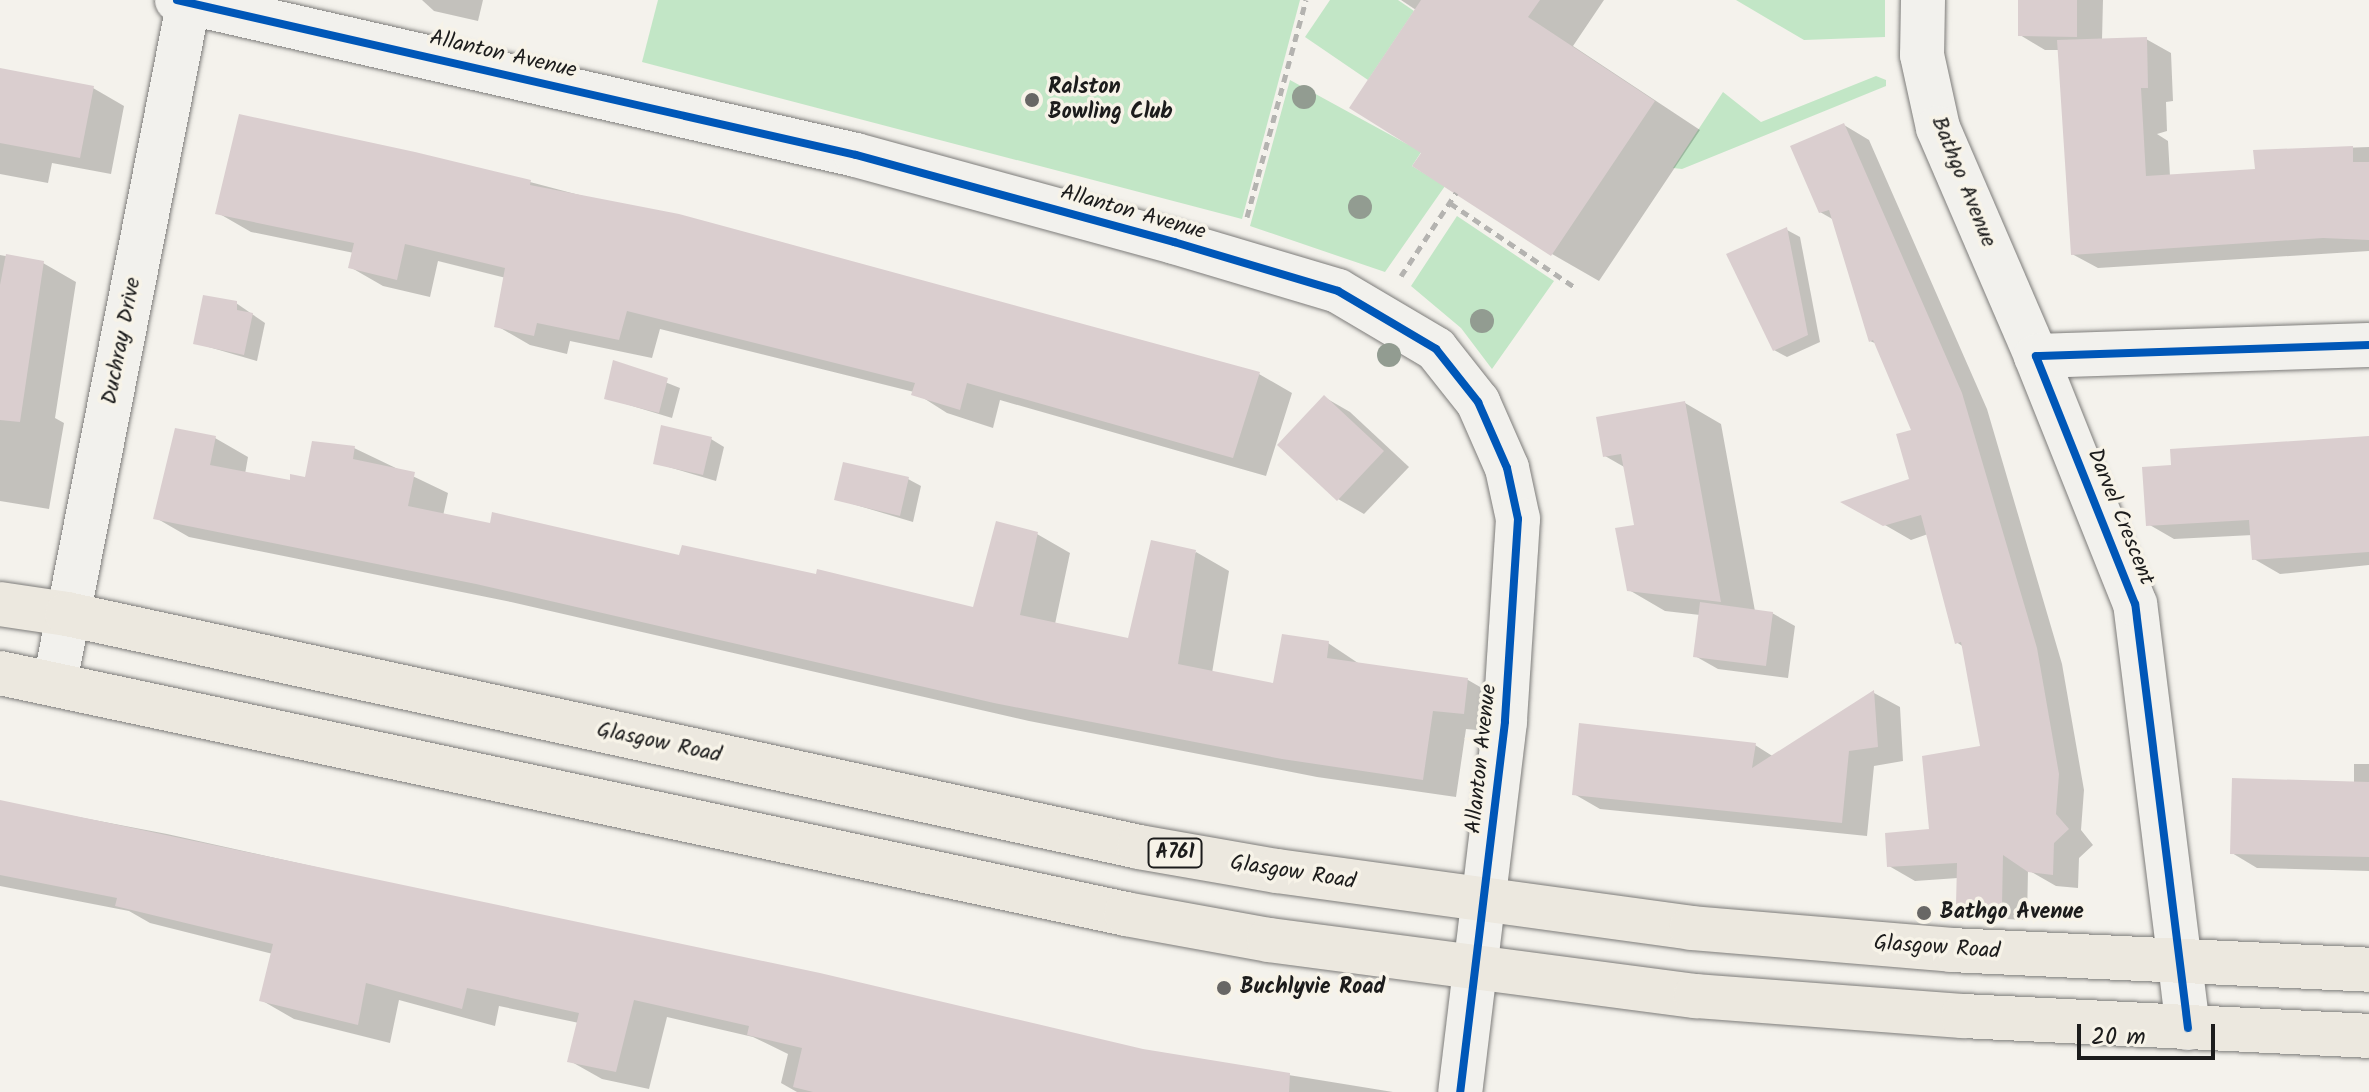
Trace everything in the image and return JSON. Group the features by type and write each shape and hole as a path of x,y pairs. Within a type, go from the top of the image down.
{"main road":[{"name":"Glasgow Road","path":"0,604 67,614 1139,847 1484,903 1768,934 2180,963 2369,970"},
{"path":"0,673 55,682 1126,914 1477,970 1757,1001 2369,1036"},
{"path":"1757,1001 1768,934"}],"street":[{"name":"Bathgo Avenue","path":"1923,0 1922,55 1938,128 2036,356"},
{"name":"Allanton Avenue","path":"185,1 856,155 1235,260 1338,291 1377,311 1436,349 1478,402 1507,468 1518,519 1515,622 1477,970"},
{"name":"Duchray Drive","path":"55,682 185,1"},
{"path":"2036,356 2369,345"},
{"name":"Darvel Crescent","path":"2036,356 2135,604 2188,1028"},
{"path":"1460,1092 1477,970"}],"path":[{"path":"1235,260 1306,0"},
{"path":"1377,311 1456,193"},
{"path":"1450,203 1576,288"}],"green space":[{"name":"Ralston Bowling Club","path":"658,0 1300,0 1242,219 642,62"},
{"path":"1330,0 1398,0 1414,11 1368,80 1305,37"},
{"path":"1736,0 1885,0 1885,37 1804,40"},
{"path":"1876,76 1886,80 1886,86 1682,169 1673,168 1723,92 1761,122"},
{"path":"1290,80 1407,144 1425,146 1412,166 1445,186 1385,272 1250,226"},
{"path":"1457,216 1554,281 1492,369 1461,328 1411,286"}],"building":[{"path":"1421,0 1540,0 1528,17 1655,101 1551,256 1412,166 1421,153 1349,108"},
{"path":"2018,0 2077,0 2077,37 2018,36"},
{"path":"2147,37 2148,88 2141,88 2146,176 2255,169 2253,150 2353,146 2353,162 2369,162 2369,240 2323,238 2071,255 2057,40"},
{"path":"0,68 94,86 80,158 0,143"},
{"path":"239,114 531,180 530,185 679,214 1260,372 1233,458 967,383 960,410 911,395 915,383 627,311 619,340 537,323 534,336 494,327 505,268 405,244 397,280 348,268 354,243 215,214"},
{"path":"1844,123 1962,393 2037,648 2059,774 2056,814 2069,829 2054,843 2053,875 2028,872 2003,855 2002,906 1956,905 1957,863 1887,867 1885,833 1929,829 1922,756 1980,746 1961,642 1955,644 1921,515 1883,526 1840,502 1909,479 1896,434 1911,430 1873,340 1869,342 1829,210 1819,213 1790,146"},
{"path":"1787,227 1808,335 1773,351 1726,254"},
{"path":"6,254 44,261 20,422 0,420 0,285"},
{"path":"203,295 237,301 237,310 253,313 244,355 193,344"},
{"path":"613,360 668,378 659,413 604,399"},
{"path":"1324,395 1384,451 1337,501 1277,445"},
{"path":"1685,401 1721,602 1627,591 1615,528 1634,525 1621,454 1603,457 1596,417"},
{"path":"661,425 712,437 703,475 653,464"},
{"path":"175,428 216,436 210,465 290,480 290,474 305,477 312,441 355,446 353,459 415,472 408,506 490,523 492,512 679,555 682,545 816,574 817,569 973,607 996,521 1038,532 1020,615 1128,638 1151,540 1196,550 1178,664 1273,683 1282,634 1329,641 1327,658 1468,678 1464,714 1433,711 1423,780 1282,759 994,703 476,584 153,519"},
{"path":"2369,436 2369,552 2252,560 2249,520 2146,526 2142,467 2171,465 2170,449"},
{"path":"843,462 909,477 900,516 834,500"},
{"path":"1700,602 1773,612 1766,666 1693,657"},
{"path":"1874,690 1878,747 1849,751 1842,823 1572,795 1579,723 1756,743 1752,768"},
{"path":"2232,778 2369,782 2369,857 2230,854"},
{"path":"0,800 820,973 1143,1049 1290,1073 1289,1092 813,1092 793,1087 802,1048 747,1035 749,1026 634,1000 616,1072 567,1062 579,1013 467,988 462,1009 366,983 358,1025 259,1001 273,944 115,906 117,898 0,875"}],"cycle path":[{"path":"177,0 856,155 1174,242 1338,291 1436,349 1478,402 1507,468 1518,519 1505,722 1460,1092"},
{"path":"2188,1028 2135,604 2036,356 2369,345"}],"place":[{"name":"Ralston Bowling Club","path":"1032,100"},
{"name":"Bathgo Avenue","path":"1924,913"},
{"name":"Buchlyvie Road","path":"1224,988"}]}
